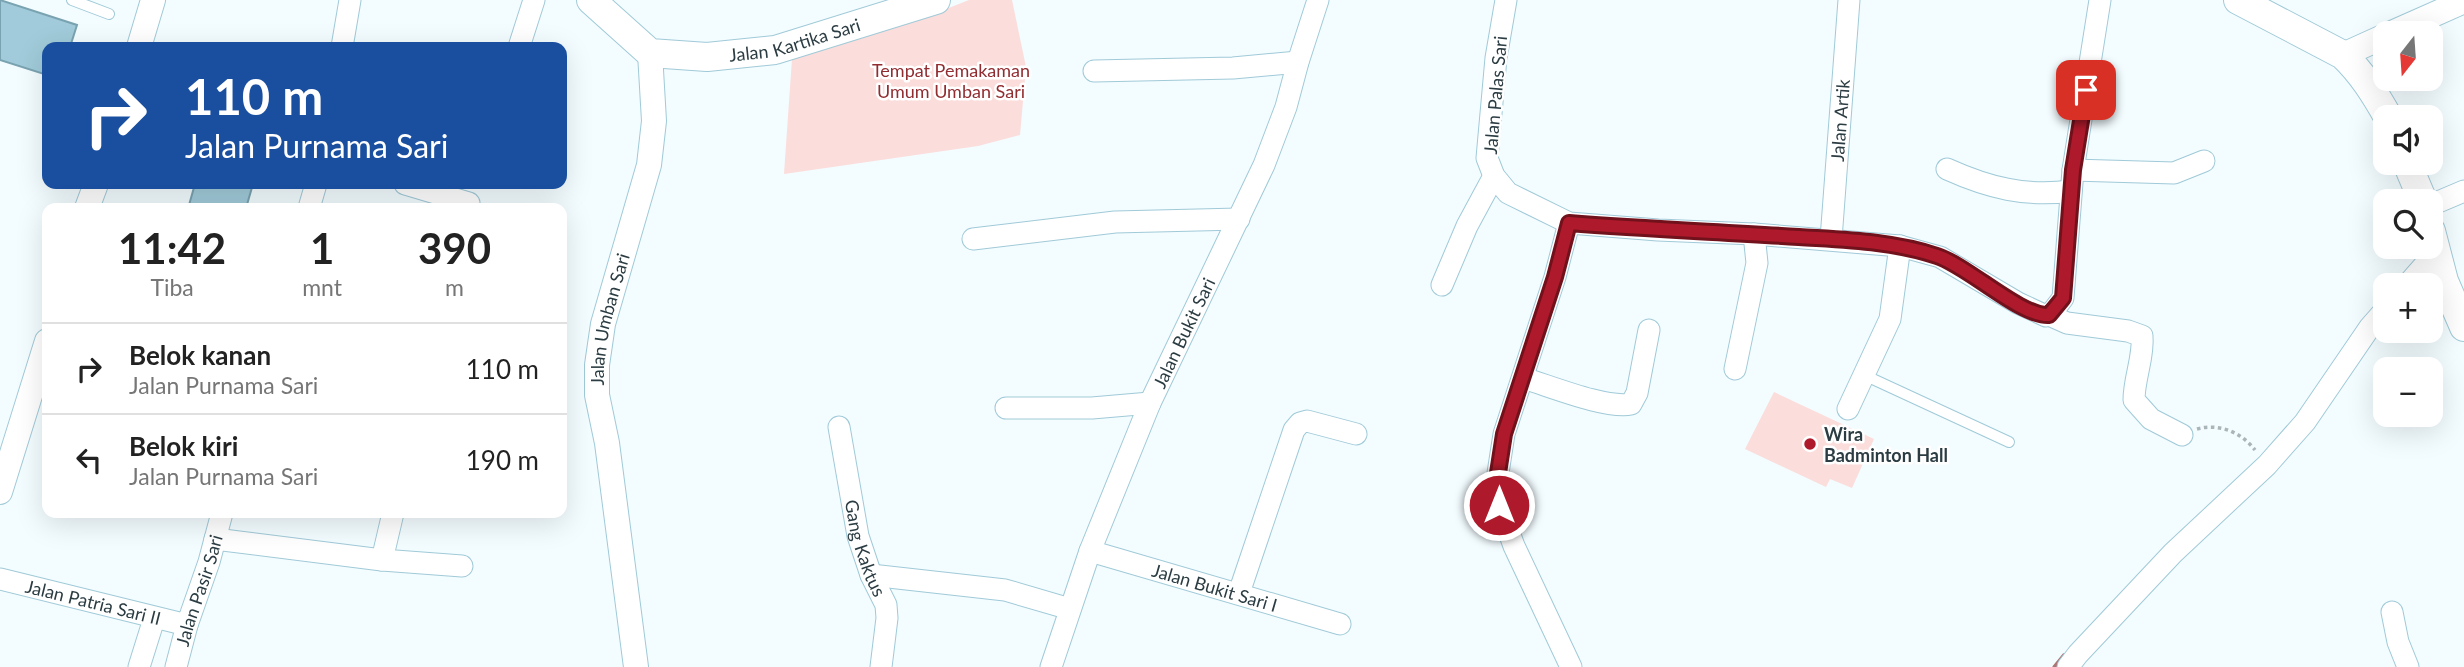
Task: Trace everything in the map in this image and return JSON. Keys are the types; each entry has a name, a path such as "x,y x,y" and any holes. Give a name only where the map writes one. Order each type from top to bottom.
{"main road":[{"path":"591,0 650,53"},
{"name":"Jalan Kartika Sari","path":"650,53 707,57 775,50 936,0"},
{"path":"2238,0 2343,55 2355,66 2381,105"},
{"path":"2438,259 2444,281 2464,327"}],"street":[{"path":"140,42 153,0"},
{"path":"343,42 350,0"},
{"path":"521,42 534,0"},
{"name":"Jalan Bukit Sari","path":"1051,667 1090,551 1150,403 1264,165 1286,107 1318,0"},
{"name":"Jalan Palas Sari","path":"1506,0 1496,58 1487,158 1494,176 1508,193 1569,223"},
{"name":"Jalan Artik","path":"1831,239 1849,0"},
{"path":"2049,315 2063,298 2072,180 2100,0"},
{"path":"2419,21 2464,1"},
{"path":"2343,55 2373,41"},
{"name":"Jalan Umban Sari","path":"636,667 607,443 597,395 597,365 603,324 649,165 654,121 650,53"},
{"path":"1094,71 1233,68 1298,62"},
{"path":"1947,169 1969,179 2005,189 2044,195 2072,180 2174,173 2204,160"},
{"path":"1442,285 1467,226 1494,176"},
{"path":"429,189 471,198"},
{"path":"2443,200 2464,191"},
{"path":"973,239 1115,222 1239,219"},
{"path":"1572,667 1514,546 1499,505 1498,473 1504,434 1555,277 1569,223 1831,239 1900,246 1940,257 2040,315 2049,315 2067,323 2128,331 2141,336 2143,344 2134,400 2151,419 2182,435"},
{"path":"1735,369 1757,264 1754,234"},
{"path":"1848,408 1890,319 1900,246"},
{"path":"2068,667 2173,553 2267,465 2305,422 2373,324"},
{"path":"1523,379 1606,403 1631,404 1637,393 1649,330"},
{"path":"0,492 42,357"},
{"path":"1006,408 1092,408 1150,403"},
{"path":"1239,593 1294,430 1300,423 1307,421 1356,435"},
{"name":"Gang Kaktus","path":"839,427 858,536 871,575 886,605 881,667"},
{"name":"Jalan Pasir Sari","path":"176,667 221,518"},
{"path":"382,560 392,518"},
{"path":"215,539 382,560 462,566"},
{"name":"Jalan Bukit Sari I","path":"1090,551 1340,624"},
{"path":"871,575 1005,590 1070,609"},
{"name":"Jalan Patria Sari II","path":"0,579 187,625"},
{"path":"2392,612 2398,642 2408,667"},
{"path":"139,667 154,618"}],"lane":[{"path":"72,0 109,14"},
{"path":"1864,374 2009,442"}],"path":[{"path":"2182,435 2208,426 2224,428 2246,439 2267,465"}],"green space":[{"name":"Tempat Pemakaman Umum Umban Sari","path":"969,0 1012,0 1026,67 1020,135 978,146 784,174 792,59"},
{"name":"Wira Badminton Hall","path":"1774,392 1874,439 1852,488 1830,479 1826,487 1745,449"}],"building":[{"path":"0,0 77,25 72,42 42,42 42,73 0,60"},
{"path":"194,189 252,189 247,203 190,203"}],"waterway":[{"path":"2055,667 2064,656"}],"place":[{"name":"Wira Badminton Hall","path":"1810,444"}],"route":[{"path":"1499,505 1498,473 1504,434 1555,277 1569,223 1850,240 1900,246 1940,257 2018,303 2046,316 2063,298 2073,170 2086,90"}]}
